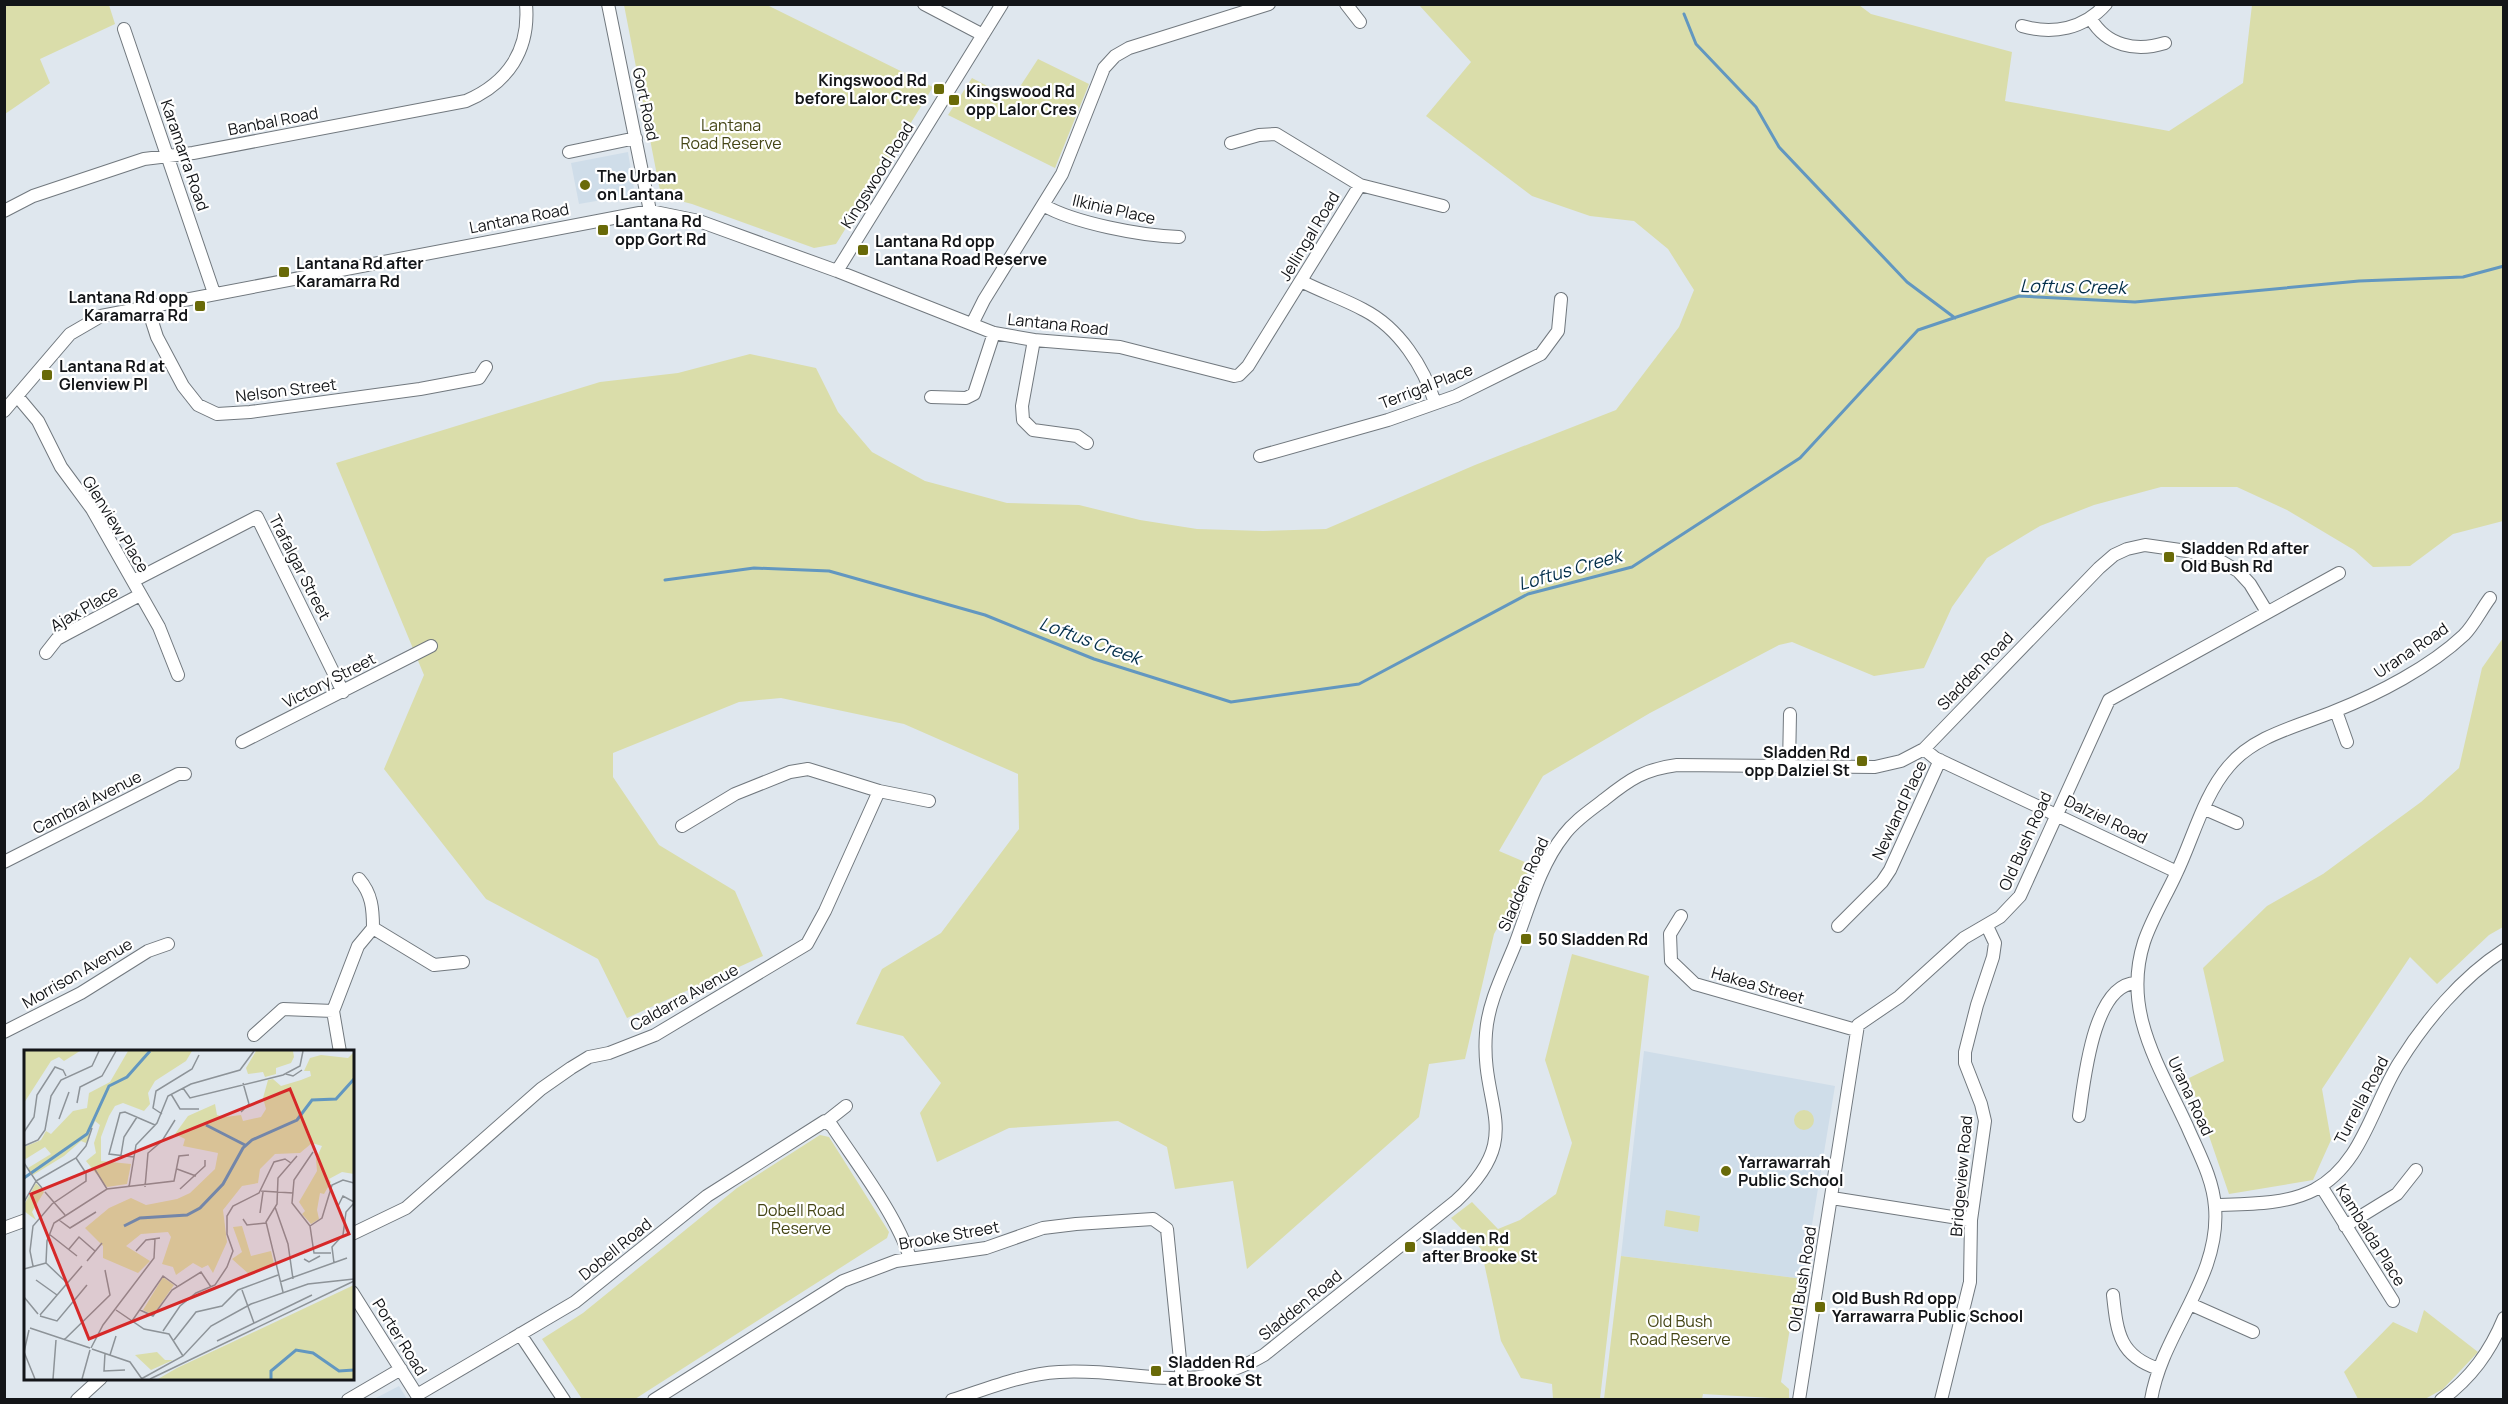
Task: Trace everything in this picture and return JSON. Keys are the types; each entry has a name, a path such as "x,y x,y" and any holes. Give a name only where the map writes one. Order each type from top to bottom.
{"street":[{"name":"Banbal Road","path":"4,211 33,196 144,159 466,100 490,88 507,74 525,38 526,4"},
{"name":"Gort Road","path":"608,4 650,212"},
{"path":"924,4 983,35"},
{"name":"Kingswood Road","path":"837,271 1002,4"},
{"path":"972,324 984,300 1069,160 1100,78 1114,56 1129,48 1269,4"},
{"path":"1346,4 1360,22"},
{"path":"2022,26 2041,30 2061,30 2091,19 2106,4"},
{"path":"2091,19 2104,36 2120,44 2149,48 2165,43"},
{"name":"Karamarra Road","path":"124,29 214,293"},
{"path":"1231,143 1260,135 1276,134 1360,185"},
{"path":"569,152 636,138"},
{"name":"Jellingal Road","path":"1239,375 1248,366 1360,185 1443,206"},
{"name":"Ilkinia Place","path":"1043,205 1068,216 1140,234 1179,237"},
{"name":"Lantana Road","path":"4,411 77,329 101,316 650,212 699,220 994,333 1034,340 1120,347 1226,375 1239,375"},
{"path":"1302,281 1366,310 1391,330 1429,383 1436,403"},
{"name":"Terrigal Place","path":"1260,456 1456,396 1541,354 1558,332 1561,299"},
{"name":"Nelson Street","path":"147,306 157,337 183,386 198,405 217,414 250,412 429,388 478,378 486,367"},
{"path":"932,397 966,398 974,393 994,333"},
{"path":"1034,340 1022,406 1023,420 1033,430 1077,435 1087,443"},
{"name":"Glenview Place","path":"16,396 38,422 61,467 92,509 159,627 178,675"},
{"name":"Trafalgar Street","path":"133,581 258,517 343,692"},
{"name":"Sladden Road","path":"952,1400 1020,1378 1057,1372 1081,1371 1182,1380 1224,1373 1244,1366 1264,1355 1456,1201 1483,1171 1492,1156 1497,1117 1486,1059 1486,1031 1490,1012 1546,865 1565,832 1623,785 1653,768 1677,765 1885,766 1901,761 1924,749 2077,589 2106,561 2127,549 2145,545 2162,546 2229,564 2250,584 2267,612"},
{"name":"Old Bush Road","path":"1799,1400 1832,1198 1856,1030 1861,1020 1899,998 1964,938 1987,926 2011,909 2020,896 2109,700 2338,573"},
{"name":"Ajax Place","path":"46,653 63,636 140,595"},
{"name":"Urana Road","path":"2151,1400 2159,1369 2210,1257 2215,1205 2203,1162 2141,1023 2136,983 2145,939 2205,808 2223,774 2244,751 2270,737 2371,696 2450,648 2466,633 2490,598"},
{"name":"Victory Street","path":"242,742 431,646"},
{"path":"2336,711 2347,742"},
{"path":"1789,766 1790,714"},
{"name":"Dalziel Road","path":"1924,749 1940,760 2177,872"},
{"name":"Newland Place","path":"1838,926 1882,882 1890,870 1940,760"},
{"path":"682,826 735,794 790,772 808,769 879,791 929,801"},
{"name":"Cambrai Avenue","path":"6,859 178,774 185,774"},
{"name":"Caldarra Avenue","path":"354,1233 406,1208 541,1089 571,1068 589,1057 609,1053 655,1035 807,944 825,911 879,791"},
{"path":"2205,808 2237,823"},
{"path":"339,1050 333,1011 358,946 373,928 372,904 368,889 359,879"},
{"name":"Hakea Street","path":"1681,916 1670,934 1671,961 1695,984 1856,1030"},
{"name":"Bridgeview Road","path":"1941,1400 1970,1282 1971,1220 1985,1120 1965,1063 1965,1052 1993,957 1995,943 1987,926"},
{"path":"373,928 434,965 463,962"},
{"name":"Morrison Avenue","path":"4,1032 81,993 148,951 168,944"},
{"name":"Turrella Road","path":"2215,1205 2274,1201 2301,1196 2321,1186 2352,1154 2389,1080 2409,1049 2468,977 2504,950"},
{"path":"2079,1116 2090,1044 2097,1027 2116,990 2121,985 2136,983"},
{"path":"254,1035 283,1009 333,1011"},
{"name":"Dobell Road","path":"419,1397 575,1302 731,1179 812,1127 827,1121 846,1106"},
{"path":"827,1121 882,1204 906,1245 910,1258"},
{"path":"2345,1226 2397,1194 2416,1170"},
{"name":"Kambalda Place","path":"2321,1186 2393,1301"},
{"path":"1832,1198 1971,1220"},
{"name":"Brooke Street","path":"654,1400 843,1281 910,1258 942,1256 986,1248 1043,1228 1153,1219 1161,1223 1168,1236 1182,1380"},
{"path":"4,1228 24,1221"},
{"path":"2113,1294 2116,1322 2124,1346 2137,1359 2159,1369"},
{"name":"Porter Road","path":"354,1295 419,1397"},
{"path":"2190,1304 2253,1332"},
{"path":"2441,1400 2460,1385 2483,1359 2504,1318"},
{"path":"520,1334 564,1400"},
{"path":"348,1400 401,1369"},
{"path":"77,1400 99,1380"}],"shaded area":[{"path":"628,152 634,189 630,195 579,204 571,163"},
{"name":"Yarrawarrah Public School","path":"1644,1051 1835,1086 1803,1279 1621,1256"},
{"path":"399,1386 407,1399 374,1399"}],"green space":[{"path":"5,4 109,5 115,24 40,59 50,83 5,114"},
{"name":"Lantana Road Reserve","path":"624,5 767,5 933,87 836,244 814,248 692,204 661,196"},
{"path":"1419,5 1859,5 1871,14 2012,52 2005,101 2169,131 2243,83 2252,5 2503,5 2503,521 2453,534 2410,566 2373,567 2354,550 2287,510 2237,487 2161,487 2094,505 2040,526 1987,558 1952,607 1924,668 1874,676 1792,642 1779,645 1650,713 1543,776 1499,851 1532,865 1494,934 1465,1059 1429,1064 1419,1117 1247,1269 1233,1181 1175,1189 1167,1147 1118,1121 1009,1128 937,1162 920,1113 941,1083 903,1036 856,1024 882,969 941,933 1019,829 1018,774 904,724 781,698 739,702 613,753 613,777 659,845 735,891 763,956 627,1018 598,959 486,899 384,769 424,675 336,463 600,382 678,373 750,354 816,368 838,412 872,452 925,481 1007,503 1079,505 1140,520 1197,529 1263,531 1326,529 1475,465 1616,410 1679,327 1694,290 1668,249 1634,221 1590,216 1532,196 1426,116 1471,62"},
{"path":"1038,59 1089,84 1055,168 948,115 972,78 1012,99"},
{"path":"2503,638 2503,927 2489,935 2437,984 2410,957 2322,1089 2331,1140 2313,1180 2229,1194 2189,1078 2224,1061 2203,968 2267,906 2323,874 2421,802 2459,768 2482,668"},
{"path":"1572,954 1649,976 1600,1399 1553,1399 1552,1384 1521,1378 1501,1341 1481,1249 1451,1218 1472,1202 1498,1229 1520,1220 1556,1194 1572,1143 1545,1060"},
{"path":"1800,1110 1808,1110 1814,1116 1814,1124 1808,1130 1800,1130 1794,1124 1794,1116"},
{"name":"Dobell Road Reserve","path":"820,1135 829,1137 889,1232 887,1238 635,1399 582,1399 542,1339 583,1313 737,1188"},
{"path":"1666,1210 1700,1216 1698,1232 1664,1226"},
{"name":"Old Bush Road Reserve","path":"1621,1256 1803,1279 1800,1305 1792,1316 1781,1382 1789,1389 1789,1399 1703,1394 1702,1399 1604,1399"},
{"path":"2424,1310 2478,1352 2443,1389 2425,1399 2358,1399 2344,1372 2393,1322 2417,1333"}],"waterway":[{"path":"1684,14 1696,44 1756,107 1779,147 1907,282 1955,318"},
{"name":"Loftus Creek","path":"665,580 754,568 829,571 985,615 1094,659 1231,702 1359,684 1528,594 1632,567 1800,458 1918,330 2019,296 2135,302 2359,281 2463,277 2504,266"}],"place":[{"name":"Kingswood Rd before Lalor Cres","path":"939,89"},
{"name":"Kingswood Rd opp Lalor Cres","path":"954,100"},
{"name":"The Urban on Lantana","path":"585,185"},
{"name":"Lantana Rd opp Gort Rd","path":"603,230"},
{"name":"Lantana Rd opp Lantana Road Reserve","path":"863,250"},
{"name":"Lantana Rd after Karamarra Rd","path":"284,272"},
{"name":"Lantana Rd opp Karamarra Rd","path":"200,306"},
{"name":"Lantana Rd at Glenview Pl","path":"47,375"},
{"name":"Sladden Rd after Old Bush Rd","path":"2169,557"},
{"name":"Sladden Rd opp Dalziel St","path":"1862,761"},
{"name":"50 Sladden Rd","path":"1526,939"},
{"name":"Yarrawarrah Public School","path":"1726,1171"},
{"name":"Sladden Rd after Brooke St","path":"1410,1247"},
{"name":"Old Bush Rd opp Yarrawarra Public School","path":"1820,1307"},
{"name":"Sladden Rd at Brooke St","path":"1156,1371"}]}
